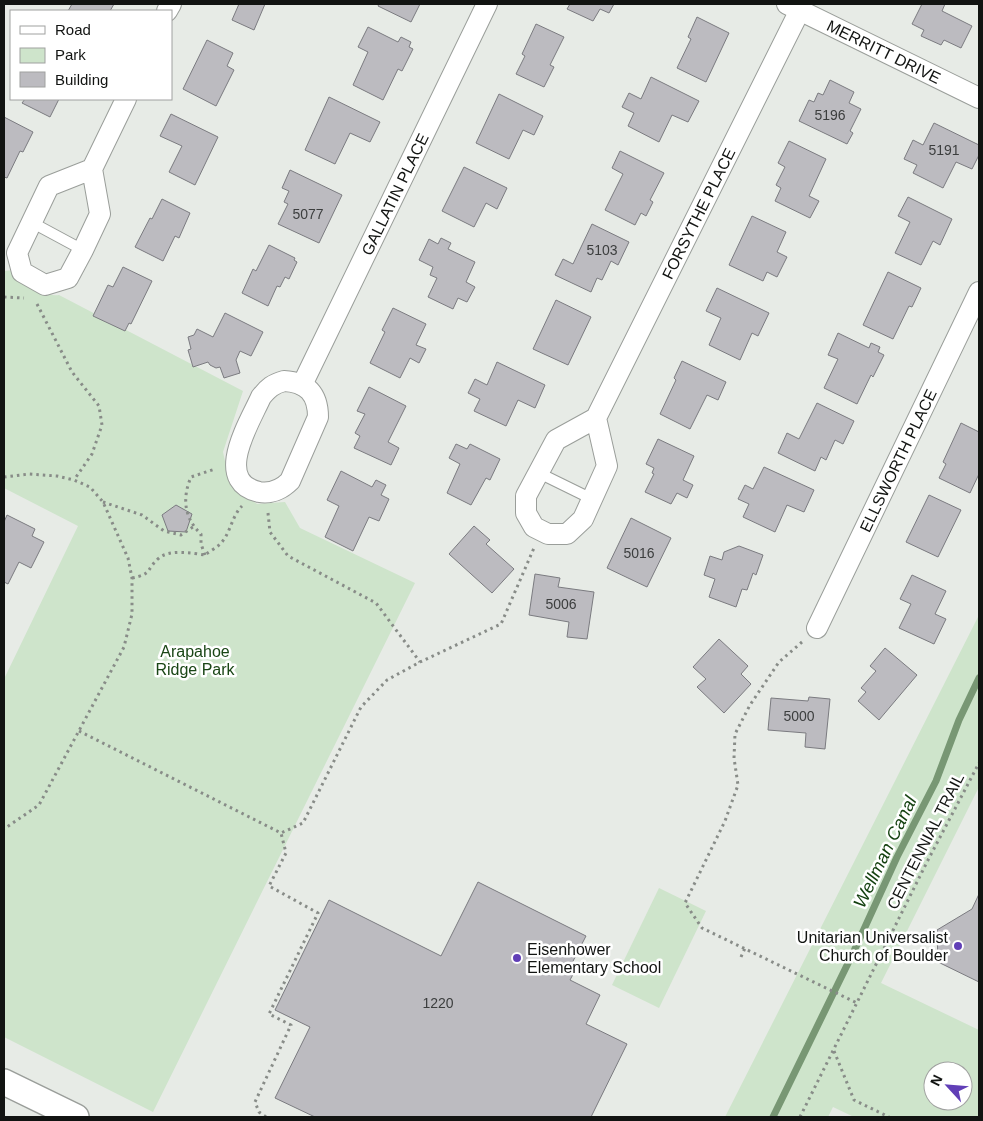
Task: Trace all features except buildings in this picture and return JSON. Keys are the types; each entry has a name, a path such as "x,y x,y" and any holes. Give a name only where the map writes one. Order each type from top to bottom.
{"street":[{"name":"GALLATIN PLACE","path":"302,385 487,4"},
{"name":"MERRITT DRIVE","path":"794,7 979,98"},
{"name":"FORSYTHE PLACE","path":"596,418 794,7"},
{"path":"92,169 50,186 17,253 22,272 45,285 68,278 100,214 92,169 126,100"},
{"name":"ELLSWORTH PLACE","path":"817,628 979,292"},
{"path":"284,381 294,382 309,390 315,398 318,407 318,417 290,481 285,486 276,491 253,490 239,477 235,462 238,447 266,390 274,384 284,381"},
{"path":"596,418 607,466 583,519 567,534 548,534 534,527 526,513 526,496 539,473 556,440 596,418"},
{"path":"4,1082 76,1117"}],"lane":[{"path":"31,222 83,250"},
{"path":"539,473 592,499"}],"path":[{"path":"4,297 27,298"},
{"path":"34,299 72,372 99,406 102,425 92,454 74,480"},
{"path":"205,555 201,544 201,534 194,527 188,515 185,501 186,490 191,477 235,462"},
{"path":"4,477 29,474 57,476 74,480 90,487 103,502 128,558 132,578 132,614 124,648 39,804 4,829"},
{"path":"132,578 144,576 160,557 184,551 205,555 221,543 237,511 244,504 266,492 270,532 288,556 376,604 420,662"},
{"path":"103,502 142,514 164,531 180,535 194,527"},
{"path":"280,833 303,823 361,707 387,680 420,662 501,624 542,531"},
{"path":"817,628 779,662 750,705 735,734 734,758 738,785 725,820 685,903 702,928 858,1003"},
{"path":"79,732 280,833 286,853 270,886 318,913 269,1014 291,1025 255,1102 259,1112 266,1117"},
{"name":"CENTENNIAL TRAIL","path":"800,1117 927,862 979,763"},
{"path":"741,957 745,948"},
{"path":"834,1050 854,1100 889,1117"}],"green space":[{"name":"Arapahoe Ridge Park","path":"14,270 40,291 46,294 59,295 243,391 223,452 230,484 257,504 285,502 300,528 415,583 153,1112 4,1037 4,679 78,526 4,488 4,271"},
{"path":"979,615 979,787 881,983 979,1030 979,1117 854,1117 833,1107 828,1117 725,1117"},
{"path":"659,888 706,911 659,1008 612,985"}],"waterway":[{"name":"Wellman Canal","path":"773,1117 854,951 897,857 936,781 959,720 979,678"}],"place":[{"name":"Unitarian Universalist Church of Boulder","path":"958,946"},
{"name":"Eisenhower Elementary School","path":"517,958"}]}
